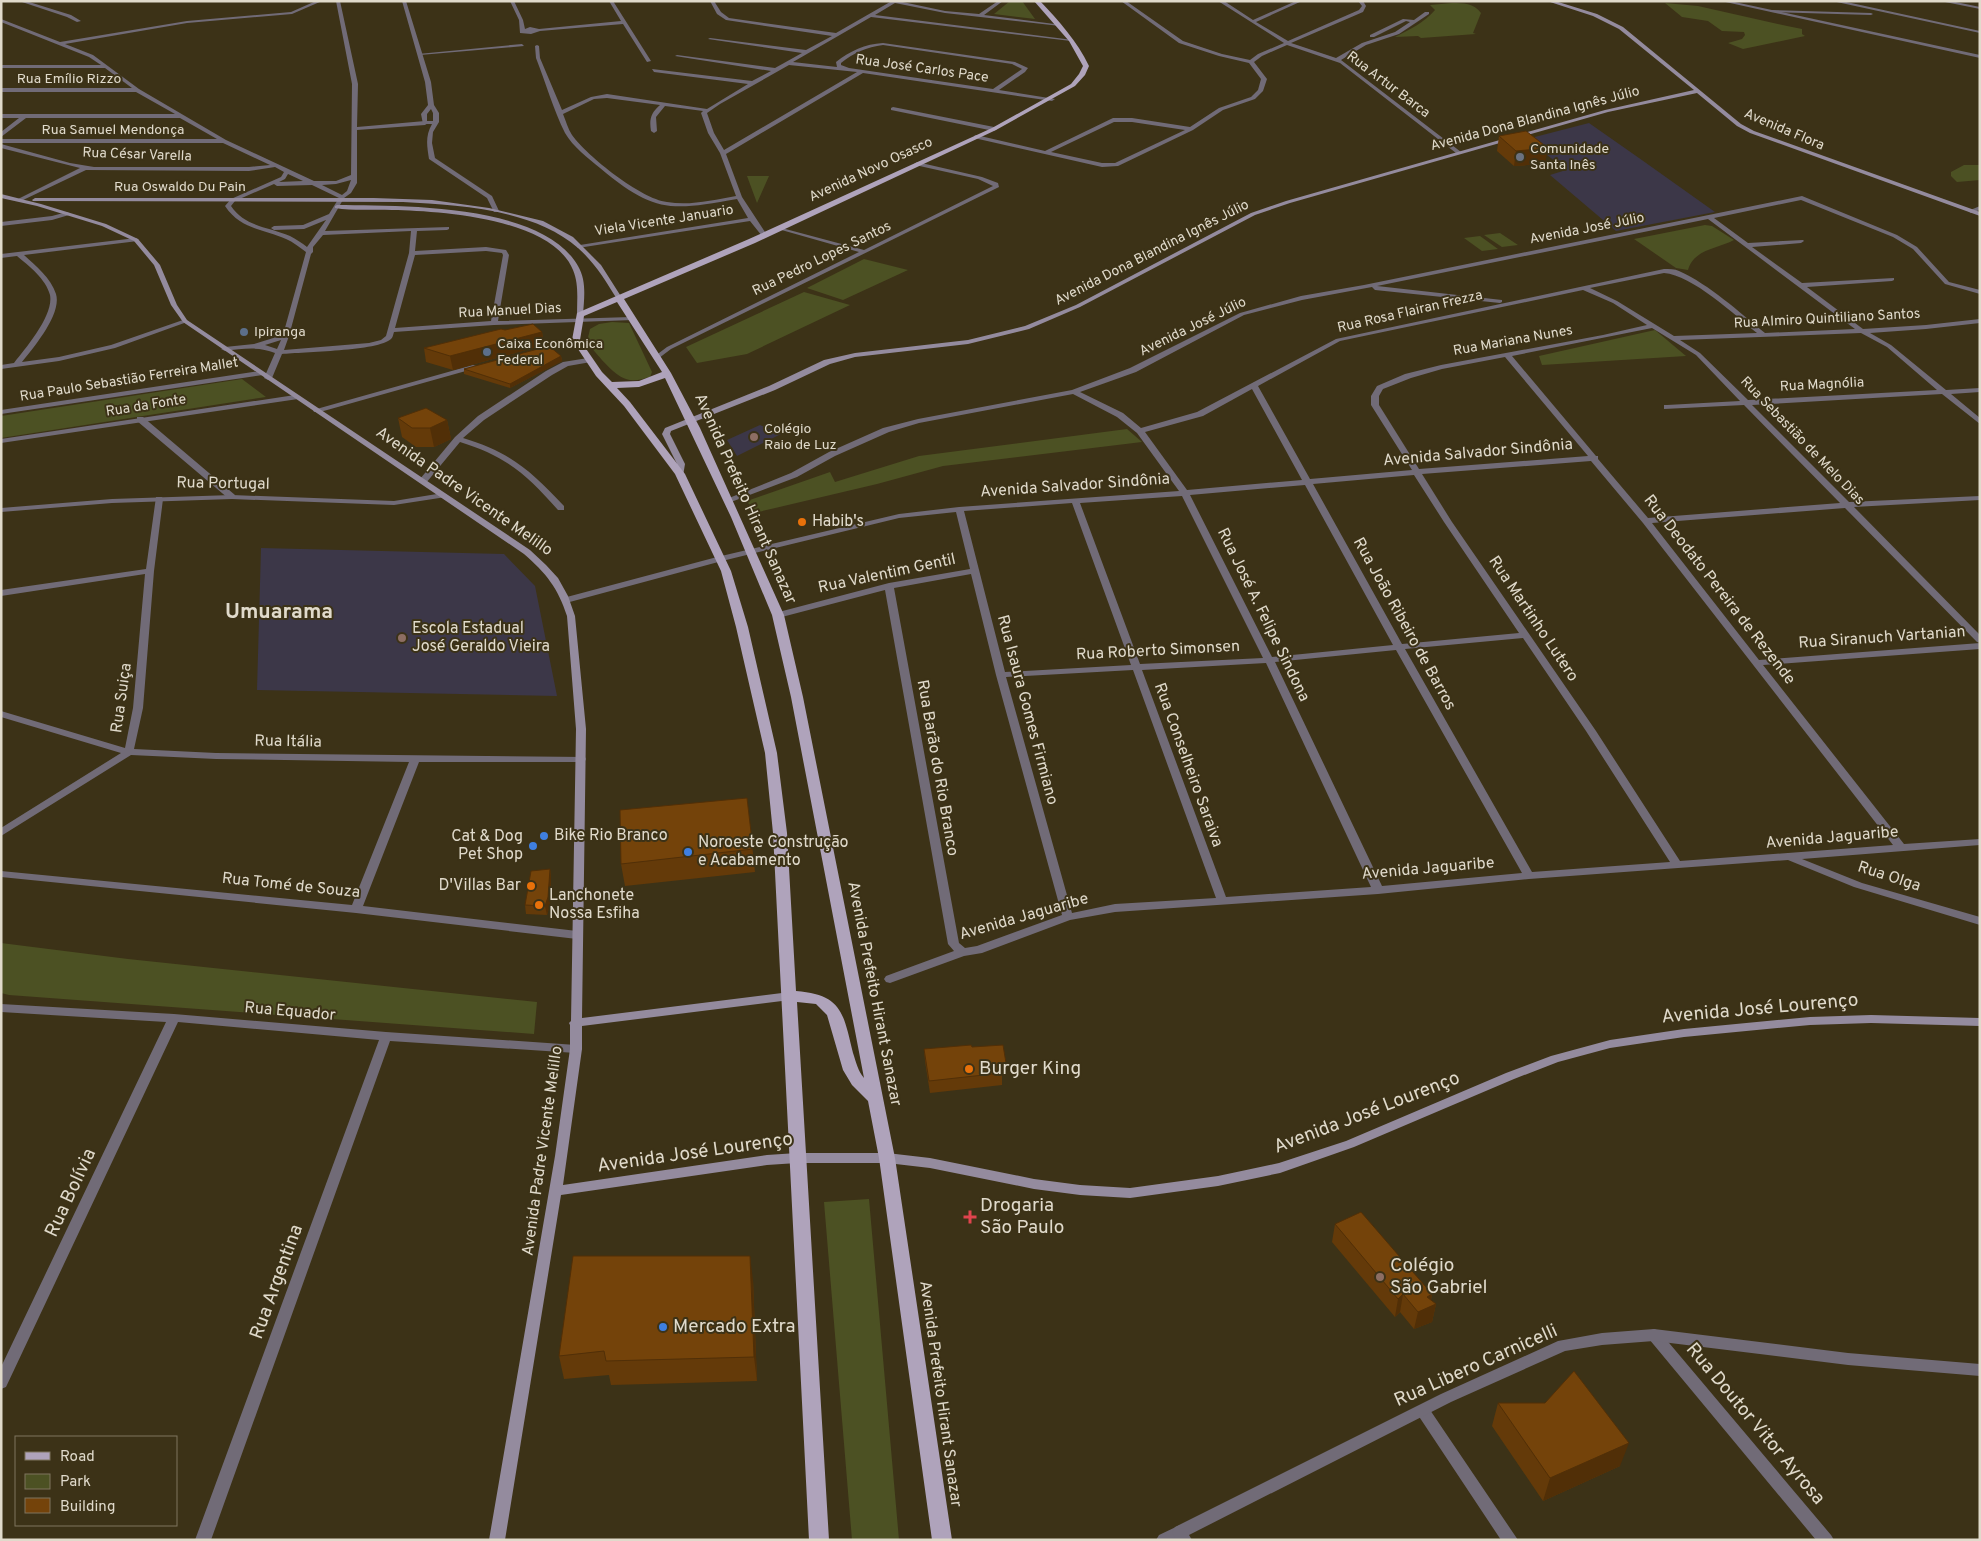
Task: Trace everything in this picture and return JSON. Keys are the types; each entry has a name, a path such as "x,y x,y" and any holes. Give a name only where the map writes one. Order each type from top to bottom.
{"main road":[{"name":"Avenida Novo Osasco","path":"580,318 618,298 780,228 994,129 1052,99 1072,85 1082,75 1086,66 1082,56 1060,25 1037,1"},
{"name":"Avenida Flora","path":"1549,1 1595,15 1621,28 1739,125 1752,132 1980,214"},
{"name":"Avenida Dona Blandina Ignês Júlio","path":"680,474 681,464 666,434 673,426 744,400 827,362 856,355 968,342 1026,328 1078,306 1253,214 1458,152 1607,110 1698,91"},
{"path":"1,196 67,214 116,230 136,240 158,265 174,305 185,321"},
{"name":"Rua Oswaldo Du Pain","path":"19,200 340,201"},
{"name":"Avenida Prefeito Hirant Sanazar","path":"340,201 426,202 496,210 549,226 580,247 613,286 631,319 667,373 752,553 778,615 797,697 887,1158 942,1540"},
{"path":"340,201 468,214 502,221 547,239 568,255 580,280 580,318 576,340 588,360 627,404 680,474 726,571 742,628 771,754 780,833 819,1540"},
{"name":"Rua Oswaldo Du Pain","path":"39,205 228,206 340,201"},
{"name":"Avenida Padre Vicente Melillo","path":"185,321 527,552 556,580 566,600 572,622 581,729 576,1049 555,1191 497,1540"},
{"path":"610,385 638,385 657,380 667,373"},
{"path":"575,1023 790,996 821,1000 828,1005 838,1024 848,1062 855,1078 874,1098"},
{"name":"Avenida José Lourenço","path":"555,1191 767,1160 887,1158 930,1163 1034,1184 1080,1190 1130,1193 1218,1182 1280,1168 1350,1144 1510,1076 1555,1059 1610,1044 1684,1033 1810,1020 1871,1019 1980,1022"}],"street":[{"path":"21,1 79,21"},
{"path":"60,43 187,22 282,14 320,1"},
{"path":"264,375 279,352 286,336 310,247 321,233 340,201 353,187 355,84 338,1"},
{"path":"404,1 428,82 431,104 436,113 436,122 430,132 429,143 432,159 484,192 490,197 496,210"},
{"path":"512,1 521,20 523,31 538,58 568,133 575,143 625,187 641,198 659,204 677,205 739,197"},
{"path":"611,1 649,60"},
{"path":"712,1 718,5 719,13 728,19 838,35"},
{"path":"980,16 1001,1"},
{"path":"976,137 1102,165 1116,165 1191,129 1221,109 1253,98 1260,91 1264,79 1251,62 1221,55 1181,42 1123,1"},
{"name":"Rua Artur Barca","path":"1220,1 1289,44 1337,60 1458,152"},
{"path":"1254,22 1300,1"},
{"path":"1251,62 1260,55 1361,11 1364,6 1360,1"},
{"path":"1723,1 1980,57"},
{"path":"1834,1 1980,32"},
{"path":"1942,1 1980,8"},
{"path":"560,113 599,96 663,106 706,110 893,2 945,12 1060,25"},
{"path":"1772,11 1897,15"},
{"path":"1337,60 1366,44 1396,33 1427,13"},
{"path":"871,16 1070,40"},
{"path":"1,20 91,56 137,90 181,116 224,141 310,182 340,201"},
{"path":"521,20 535,31"},
{"path":"523,31 625,22"},
{"path":"530,45 535,31"},
{"path":"710,39 808,52"},
{"path":"420,54 530,45"},
{"path":"847,70 839,66 838,63 847,56 866,47 889,45 1023,65 1025,68 1023,71 995,90"},
{"path":"678,56 776,70"},
{"name":"Rua José Carlos Pace","path":"788,63 862,71 1052,99"},
{"path":"1,66 107,66"},
{"path":"654,70 753,83"},
{"path":"723,153 862,71"},
{"name":"Rua Emílio Rizzo","path":"1,90 137,90"},
{"path":"425,123 424,114 431,104"},
{"path":"654,131 652,115 663,106"},
{"path":"893,109 994,129"},
{"path":"706,110 704,113 711,133 723,153 739,197 764,235"},
{"path":"1,116 181,116"},
{"path":"1,135 26,116"},
{"path":"1046,152 1113,120 1132,120 1191,129"},
{"path":"355,129 436,122"},
{"name":"Rua Samuel Mendonça","path":"1,141 224,141"},
{"name":"Rua César Varella","path":"1,146 85,168 106,170 249,169 274,166"},
{"name":"Rua Pedro Lopes Santos","path":"657,357 669,348 993,190 996,184 980,178 917,164"},
{"path":"19,200 85,168"},
{"path":"287,171 283,178 233,200 228,206 237,218 287,237 310,252"},
{"path":"266,186 282,183 310,182 335,184 344,182 354,176"},
{"name":"Avenida José Júlio","path":"728,500 794,475 832,454 886,430 918,421 1074,392 1133,370 1242,314 1301,298 1710,218 1802,198 1895,236 1915,248 1947,284 1980,292"},
{"path":"1971,211 1980,208"},
{"path":"1,224 52,218 67,214"},
{"path":"258,227 286,229 304,227 333,214"},
{"path":"1710,218 1862,331 1889,346 1980,422"},
{"name":"Viela Vicente Januario","path":"580,247 752,219"},
{"path":"321,233 446,228"},
{"path":"780,228 865,252"},
{"path":"255,346 270,348 279,352 369,345 389,337 412,253 414,229"},
{"path":"1,256 136,240"},
{"path":"1748,245 1801,242"},
{"path":"412,253 493,249 504,251 506,255 494,324"},
{"path":"16,365 52,312 54,297 42,276 19,254"},
{"name":"Rua Rosa Flairan Frezza","path":"1140,431 1200,414 1338,340 1652,272 1676,272 1724,302 1764,335"},
{"path":"1802,285 1892,279"},
{"path":"1364,287 1509,302"},
{"name":"Rua Sebastião de Melo Dias","path":"1584,288 1615,302 1698,354 1980,640"},
{"name":"Rua Manuel Dias","path":"390,330 580,318 631,319"},
{"path":"1,367 59,359 113,347 185,321"},
{"name":"Rua Almiro Quintiliano Santos","path":"1674,338 1862,331 1980,321"},
{"name":"Rua Mariana Nunes","path":"1380,388 1408,376 1441,367 1652,326"},
{"path":"225,349 255,346 286,336"},
{"path":"528,353 576,340"},
{"name":"Rua Deodato Pereira de Rezende","path":"1507,354 1646,521 1901,848"},
{"path":"423,481 458,440 481,418 548,373 566,364 588,360"},
{"path":"317,410 480,366"},
{"name":"Rua Paulo Sebastião Ferreira Mallet","path":"1,412 264,375"},
{"name":"Rua João Ribeiro de Barros","path":"1254,385 1398,646 1529,876"},
{"name":"Rua Martinho Lutero","path":"1380,388 1374,396 1375,405 1448,522 1591,731 1678,866"},
{"name":"Rua Magnólia","path":"1667,407 1980,390"},
{"name":"Rua José A. Felipe Sindona","path":"1074,392 1120,415 1140,431 1185,493 1269,660 1378,890"},
{"name":"Rua da Fonte","path":"1,441 295,397"},
{"path":"140,419 232,497"},
{"path":"458,440 500,453 516,462 538,482 561,508"},
{"name":"Avenida Salvador Sindônia","path":"566,600 720,559 752,553 899,516 959,509 1185,493 1594,458"},
{"name":"Rua Portugal","path":"1,510 159,499 232,497 394,503 443,495"},
{"path":"1646,521 1847,505 1980,498"},
{"name":"Rua Suiça","path":"1,833 129,752 138,708 150,571 159,499"},
{"name":"Rua Conselheiro Saraiva","path":"1075,500 1222,900"},
{"name":"Rua Isaura Gomes Firmiano","path":"959,509 1001,675 1068,917"},
{"path":"1,593 150,571"},
{"name":"Rua Valentim Gentil","path":"778,615 888,586 974,572"},
{"name":"Rua Barão do Rio Branco","path":"888,586 954,944 962,952"},
{"name":"Rua Roberto Simonsen","path":"1001,675 1269,660 1525,635"},
{"name":"Rua Siranuch Vartanian","path":"1756,663 1980,646"},
{"name":"Rua Itália","path":"1,714 129,752 216,756 581,759"},
{"path":"356,909 415,759"},
{"name":"Avenida Jaguaribe","path":"890,979 962,952 978,950 1068,917 1115,908 1378,890 1529,876 1790,858 1980,842"},
{"name":"Rua Olga","path":"1790,858 1858,885 1980,921"},
{"name":"Rua Tomé de Souza","path":"1,874 356,909 577,935"},
{"name":"Rua Equador","path":"1,1008 174,1018 386,1036 576,1049"},
{"name":"Rua Bolívia","path":"1,1384 174,1018"},
{"name":"Rua Argentina","path":"203,1540 386,1036"},
{"name":"Rua Libero Carnicelli","path":"1164,1540 1182,1536 1446,1398 1563,1345 1602,1339 1654,1335 1848,1359 1977,1372"},
{"name":"Rua Doutor Vitor Ayrosa","path":"1654,1335 1826,1540"},
{"path":"1423,1411 1510,1540"}],"shaded area":[{"path":"1589,123 1715,212 1616,231 1550,175 1566,170 1527,139"},
{"name":"Colégio Raio de Luz","path":"760,425 781,434 737,456 727,440"},
{"name":"Escola Estadual José Geraldo Vieira","path":"261,548 504,554 535,586 557,696 257,690"}],"green space":[{"path":"1010,1 1022,1 1035,19 994,14"},
{"path":"1452,3 1472,5 1481,13 1473,33 1476,34 1421,38 1418,36 1395,37 1431,14 1435,10 1430,5"},
{"path":"1665,3 1698,6 1802,29 1802,34 1805,36 1743,49 1728,43 1742,39 1745,35 1744,32 1722,31 1708,21 1682,17"},
{"path":"1964,165 1980,165 1980,180 1957,182 1951,176 1951,172"},
{"path":"747,176 769,176 757,203"},
{"path":"1705,225 1712,226 1734,240 1707,250 1695,258 1688,270 1676,268 1634,239"},
{"path":"1500,233 1518,245 1502,247 1484,235"},
{"path":"1480,236 1498,249 1482,251 1464,238"},
{"path":"864,259 908,270 843,300 807,288"},
{"path":"804,292 850,305 747,354 697,363 686,347"},
{"path":"612,322 629,323 652,372 650,377 632,380 621,377 605,363 587,342 590,329 599,324"},
{"path":"1655,330 1686,356 1542,365 1539,356"},
{"path":"242,379 266,397 1,438 1,416"},
{"path":"1127,429 1142,442 943,466 877,484 754,513 747,501 830,472 835,482 919,456"},
{"path":"1,943 128,959 537,1002 534,1034 9,995 1,993"},
{"path":"869,1199 899,1540 852,1540 824,1202"}],"building":[{"path":"1526,131 1548,148 1516,151 1499,136"},
{"path":"533,324 542,332 450,356 424,348 501,329 505,330"},
{"path":"549,346 561,356 510,384 464,369"},
{"path":"426,408 447,420 430,428 412,428 398,418"},
{"path":"747,798 753,849 621,864 620,810"},
{"path":"550,869 548,897 545,906 525,905 531,871"},
{"path":"971,1045 972,1047 1003,1045 1006,1063 1000,1063 1002,1073 929,1081 924,1049"},
{"path":"1361,1212 1432,1294 1427,1297 1436,1304 1418,1312 1403,1294 1398,1299 1335,1224"},
{"name":"Mercado Extra","path":"573,1256 750,1256 754,1357 606,1361 604,1351 559,1356"},
{"path":"1574,1371 1629,1443 1550,1478 1498,1403 1545,1403"}],"place":[{"name":"Comunidade Santa Inês","path":"1520,157"},
{"name":"Ipiranga","path":"244,332"},
{"name":"Caixa Econômica Federal","path":"487,352"},
{"name":"Colégio Raio de Luz","path":"754,437"},
{"name":"Habib's","path":"802,522"},
{"name":"Escola Estadual José Geraldo Vieira","path":"402,638"},
{"name":"Bike Rio Branco","path":"544,836"},
{"name":"Cat & Dog Pet Shop","path":"533,846"},
{"name":"Noroeste Construção e Acabamento","path":"688,852"},
{"name":"D'Villas Bar","path":"531,886"},
{"name":"Lanchonete Nossa Esfiha","path":"539,905"},
{"name":"Burger King","path":"969,1069"},
{"name":"Drogaria São Paulo","path":"970,1217"},
{"name":"Colégio São Gabriel","path":"1380,1277"},
{"name":"Mercado Extra","path":"663,1327"}],"district":[{"name":"Umuarama","path":"279,612"}]}
